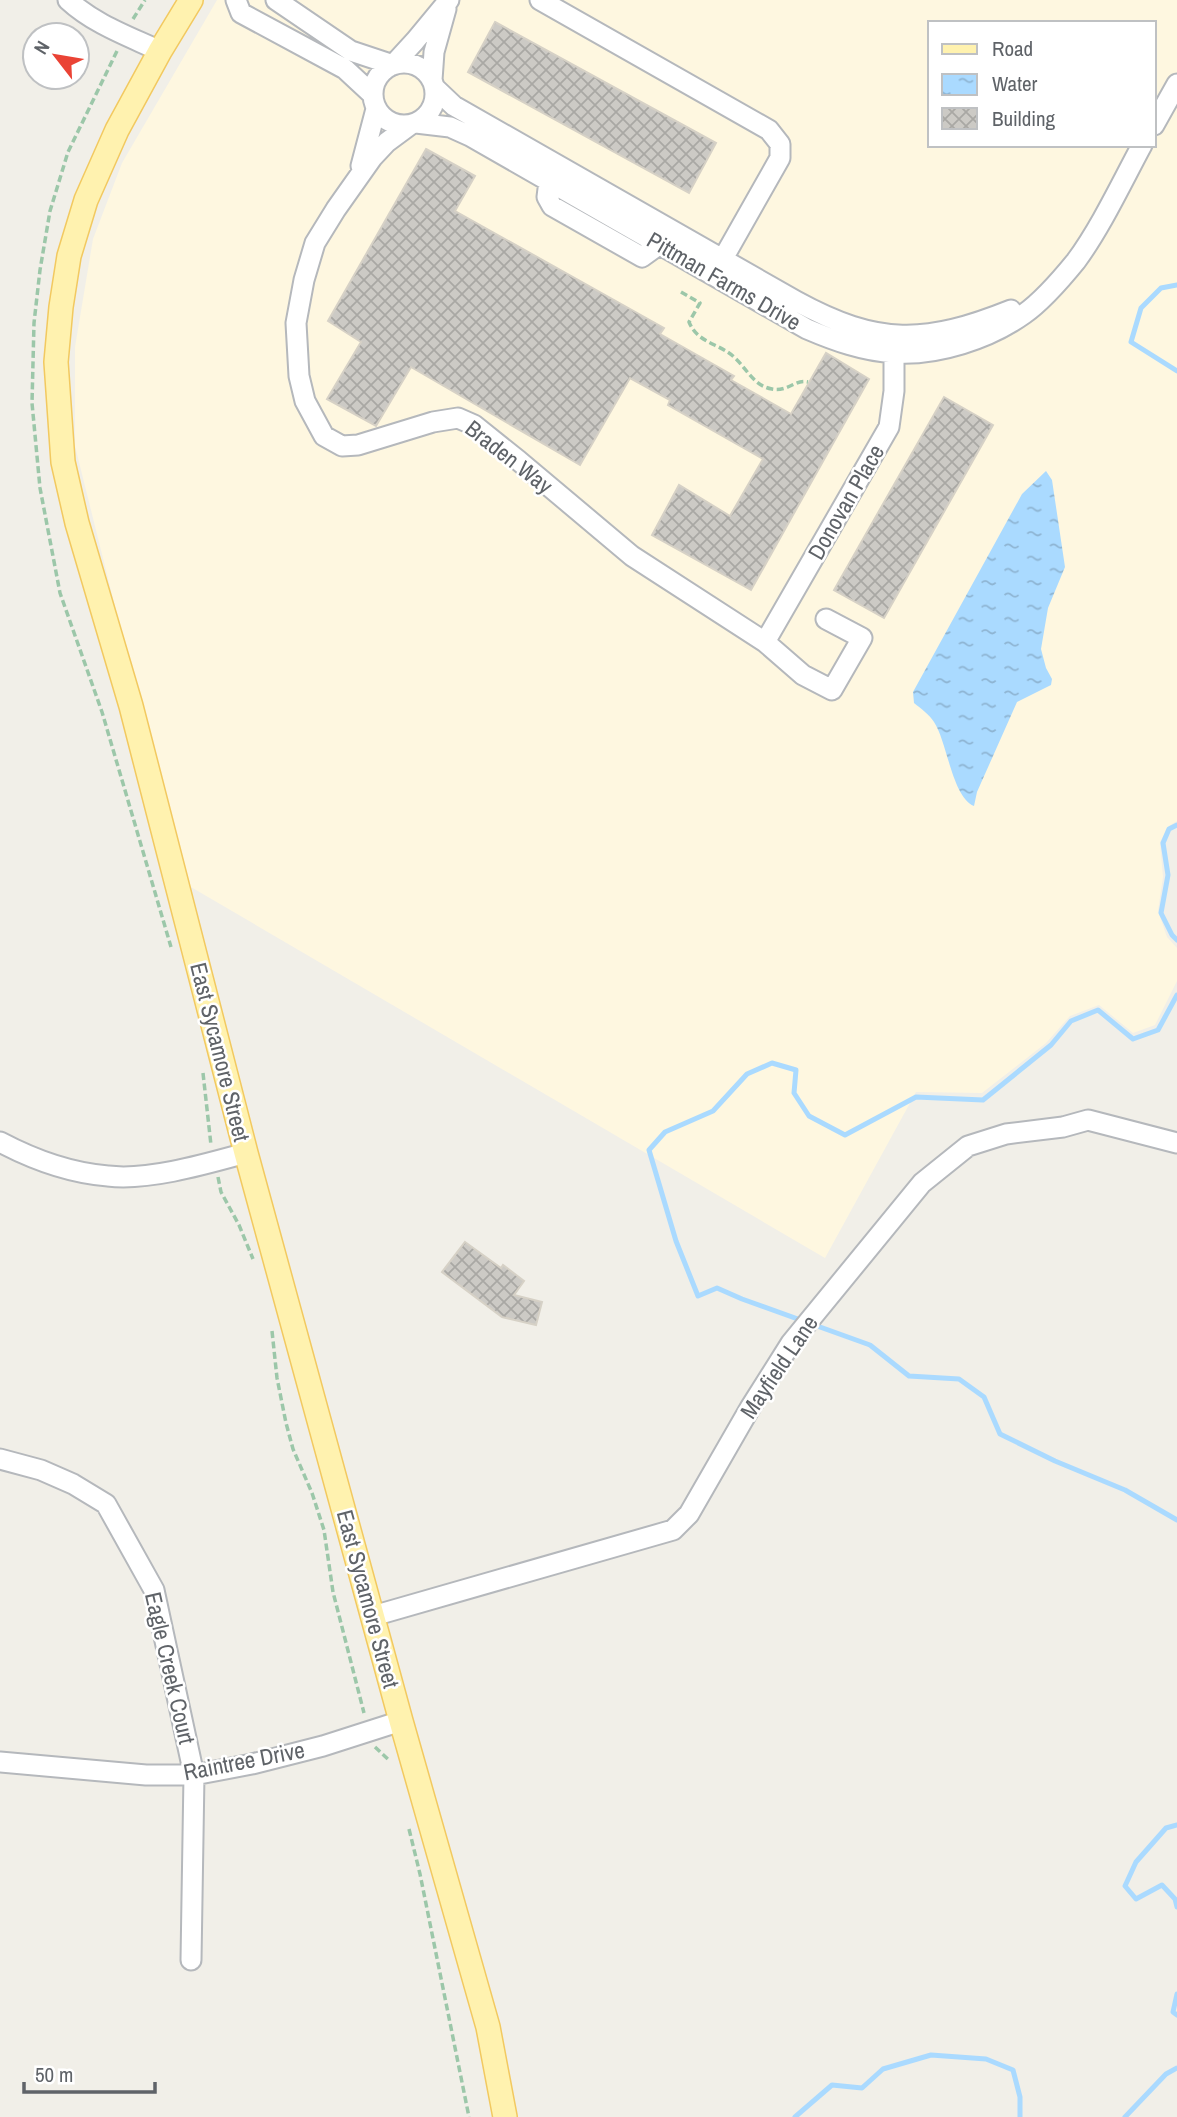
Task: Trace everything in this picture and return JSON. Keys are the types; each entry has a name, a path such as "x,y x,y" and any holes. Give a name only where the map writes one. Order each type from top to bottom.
{"main road":[{"name":"East Sycamore Street","path":"191,0 117,130 86,200 69,256 56,362 63,462 77,523 131,706 246,1153 401,1721 488,2027 505,2117"}],"street":[{"path":"68,0 100,23 160,51"},
{"path":"236,0 241,13 345,69 387,121 401,126 425,118 432,109 435,99 434,52 448,2"},
{"path":"276,0 351,51 393,65 411,64 419,67 433,84"},
{"path":"540,0 769,130 780,144 780,158 718,268"},
{"path":"374,102 378,77 393,65 448,2"},
{"name":"Pittman Farms Drive","path":"433,84 454,106 542,171 660,244 894,345 969,326 1041,298 1076,260 1142,147"},
{"path":"1156,121 1177,84"},
{"name":"Braden Way","path":"358,177 374,102"},
{"name":"Braden Way","path":"413,124 382,147 358,177 315,243 304,280 296,323 299,376 305,401 324,436 342,446 358,445 433,422 458,418 474,425 632,556 765,642 803,675 832,690 862,638 826,619"},
{"name":"Pittman Farms Drive","path":"413,124 433,124 460,131 542,171 718,268"},
{"name":"Donovan Place","path":"765,642 889,427 894,391 894,345"},
{"name":"Mayfield Lane","path":"373,1616 673,1530 689,1514 791,1343 922,1183 968,1146 1006,1134 1088,1121 1177,1143"},
{"path":"0,1142 34,1160 109,1177 146,1175 215,1162 246,1153"},
{"name":"Eagle Creek Court","path":"0,1459 41,1470 106,1504 154,1590 194,1775 191,1960"},
{"name":"Raintree Drive","path":"0,1762 146,1775 194,1775 323,1746 401,1721"}],"path":[{"path":"681,292 699,303 689,322 695,334 709,344 724,349 758,383 780,390 798,382 808,382"},
{"path":"217,1174 221,1192 239,1225 255,1269"},
{"path":"272,1330 277,1378 286,1423 293,1449 324,1530 333,1592 365,1717"},
{"path":"375,1747 390,1759 394,1770"},
{"path":"407,1822 469,2117"}],"shaded area":[{"path":"217,0 1177,0 1177,821 1169,826 1160,842 1163,877 1158,911 1167,937 1177,948 1177,981 1155,1025 1133,1033 1099,1005 1070,1016 1046,1043 982,1093 916,1092 825,1258 184,883 75,446 75,347 93,239 122,163"}],"water":[{"path":"1046,471 1052,480 1065,567 1048,608 1041,649 1052,679 1051,685 1017,702 977,792 974,806 966,801 960,792 939,731 930,717 914,703 913,692 1022,494"}],"building":[{"path":"495,22 716,143 689,193 468,72"},
{"path":"426,149 475,176 455,211 664,328 660,334 734,376 731,380 791,414 826,353 869,379 751,590 652,535 679,485 730,516 763,459 668,405 670,400 630,378 580,465 411,367 376,426 327,399 361,342 328,321"},
{"path":"944,397 993,425 884,618 834,590"},
{"path":"465,1242 524,1281 514,1295 542,1302 536,1325 502,1317 442,1272"}],"waterway":[{"path":"1177,285 1161,288 1141,308 1131,342 1177,371"},
{"path":"1177,825 1169,829 1163,843 1168,875 1161,913 1177,940"},
{"path":"1177,995 1158,1030 1133,1039 1098,1010 1071,1021 1051,1045 983,1100 916,1097 845,1135 809,1116 794,1093 796,1070 772,1063 747,1074 713,1111 665,1132 649,1150 676,1241 698,1296 717,1288 870,1345 909,1376 959,1379 984,1397 1000,1434 1055,1461 1125,1490 1177,1520"},
{"path":"1177,1825 1166,1828 1136,1862 1125,1886 1136,1899 1162,1885 1175,1899 1177,1907"},
{"path":"1177,1994 1173,2012 1177,2015"},
{"path":"795,2117 832,2085 862,2088 883,2069 931,2055 986,2059 1013,2070 1020,2097 1020,2117"},
{"path":"1125,2117 1166,2074 1177,2068"}]}
